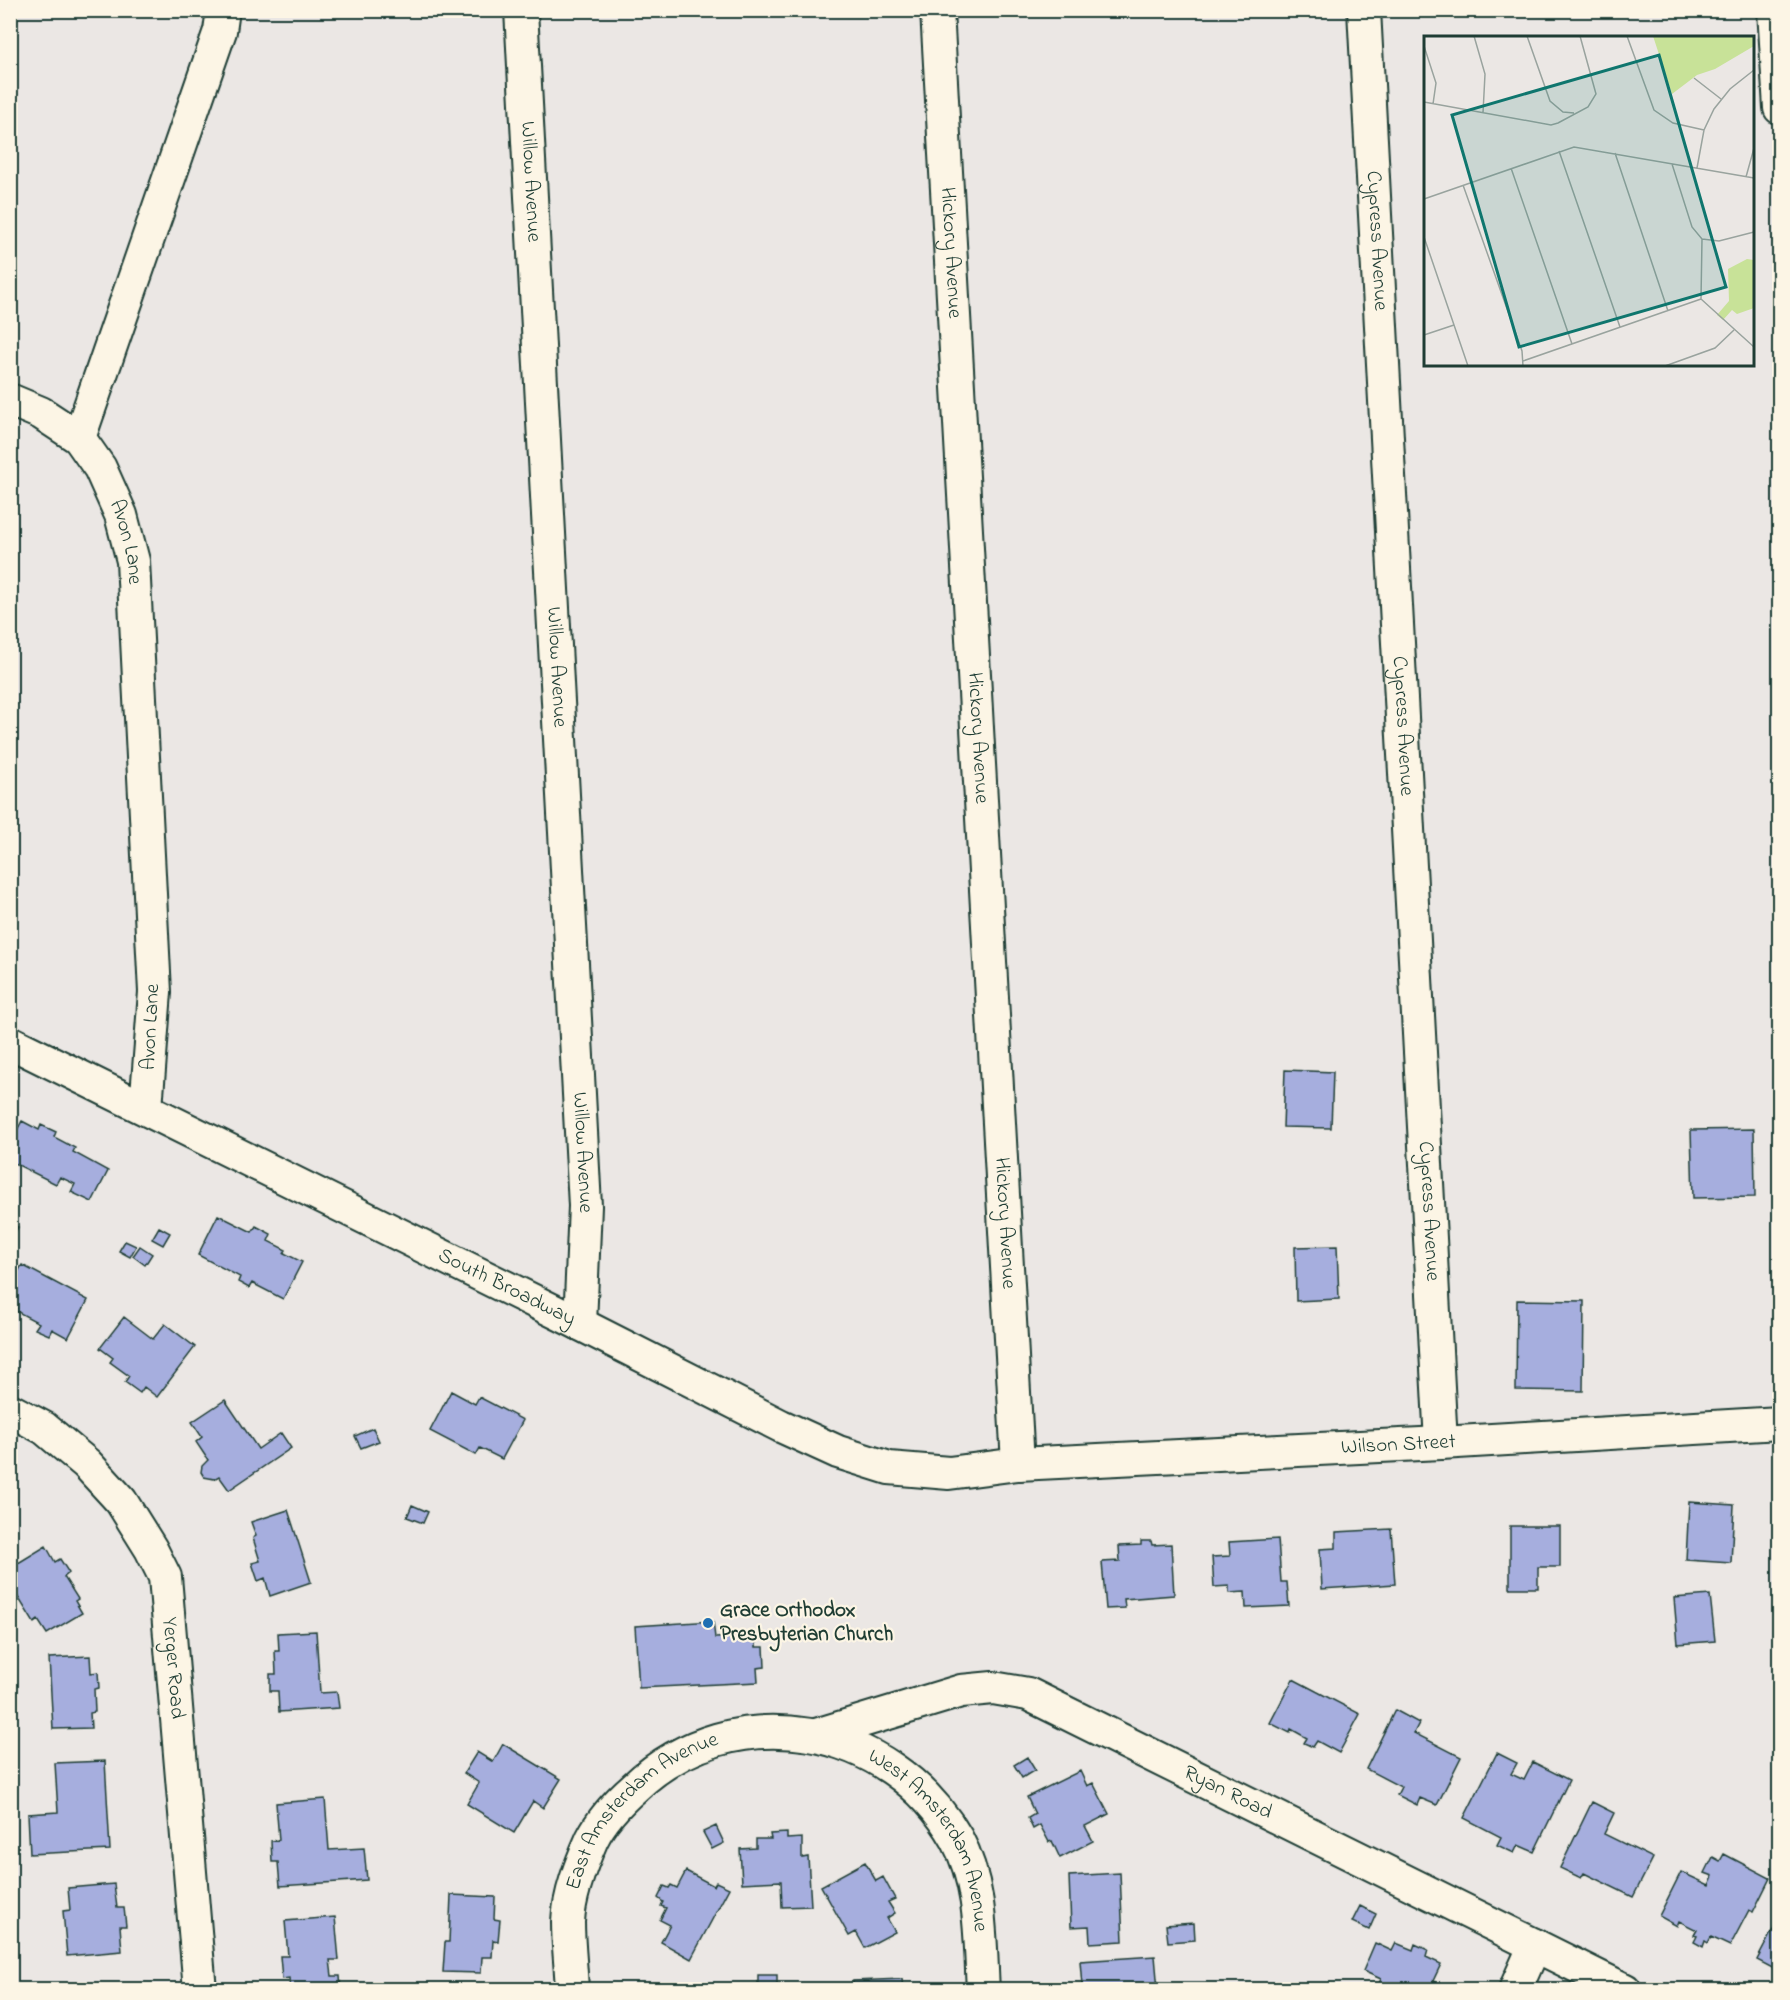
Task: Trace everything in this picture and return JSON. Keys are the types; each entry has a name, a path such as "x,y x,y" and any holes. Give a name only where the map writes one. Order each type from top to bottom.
{"street":[{"path":"10,400 41,413 79,438 220,31 223,10"},
{"name":"Willow Avenue","path":"521,10 585,1206 580,1324"},
{"name":"Hickory Avenue","path":"937,10 1018,1464"},
{"name":"Cypress Avenue","path":"1364,10 1441,1443"},
{"path":"1773,10 1779,108"},
{"name":"Avon Lane","path":"79,438 100,468 121,515 133,561 155,992 146,1108"},
{"name":"South Broadway","path":"10,1042 781,1426 838,1452 889,1468 949,1473 1018,1464"},
{"name":"Yerger Road","path":"10,1410 44,1428 87,1464 121,1502 152,1549 165,1577 200,1989"},
{"name":"Wilson Street","path":"1018,1464 1779,1423"},
{"name":"Ryan Road","path":"816,1735 961,1691 993,1688 1028,1694 1625,1989"},
{"name":"East Amsterdam Avenue","path":"572,1989 568,1920 577,1877 594,1837 618,1802 650,1772 687,1750 724,1737 763,1731 803,1732 816,1735"},
{"name":"West Amsterdam Avenue","path":"816,1735 858,1748 899,1772 933,1804 957,1840 978,1900 983,1989"},
{"path":"1515,1989 1535,1945"}],"building":[{"path":"1285,1070 1333,1072 1331,1128 1283,1127"},
{"path":"22,1121 39,1130 41,1125 56,1132 54,1137 75,1148 73,1152 108,1171 92,1202 71,1192 75,1184 60,1177 56,1184 10,1161 10,1143"},
{"path":"1754,1129 1755,1197 1693,1198 1691,1130"},
{"path":"218,1215 252,1232 256,1226 271,1234 268,1241 286,1250 284,1253 302,1262 283,1299 252,1283 249,1288 238,1282 240,1277 198,1255"},
{"path":"10,1223 18,1227 10,1242"},
{"path":"159,1227 170,1233 163,1245 152,1239"},
{"path":"125,1241 136,1246 130,1257 119,1251"},
{"path":"140,1246 152,1254 145,1265 133,1256"},
{"path":"1337,1246 1339,1299 1296,1301 1295,1247"},
{"path":"22,1265 88,1300 68,1338 52,1329 49,1335 35,1329 39,1323 16,1311 17,1308 10,1304 10,1286"},
{"path":"1517,1300 1584,1301 1583,1391 1516,1390"},
{"path":"124,1317 153,1339 165,1324 195,1347 157,1397 144,1387 140,1393 125,1382 129,1376 110,1362 113,1358 100,1348"},
{"path":"451,1391 475,1404 479,1397 523,1420 502,1459 480,1448 476,1455 430,1431"},
{"path":"225,1400 258,1449 281,1433 291,1448 229,1490 219,1476 214,1479 204,1477 201,1472 202,1466 208,1460 196,1442 202,1437 192,1422"},
{"path":"373,1428 379,1441 361,1448 355,1436"},
{"path":"1689,1502 1734,1505 1731,1563 1686,1560"},
{"path":"412,1505 428,1512 423,1523 407,1517"},
{"path":"288,1510 311,1582 270,1596 265,1578 258,1581 252,1563 260,1561 251,1522"},
{"path":"1510,1526 1560,1526 1560,1567 1538,1567 1538,1588 1510,1588"},
{"path":"1391,1529 1395,1584 1322,1589 1320,1549 1336,1548 1336,1532"},
{"path":"1278,1539 1281,1582 1287,1582 1289,1606 1246,1608 1245,1592 1229,1593 1229,1586 1214,1587 1212,1557 1230,1556 1229,1542"},
{"path":"1141,1541 1151,1541 1152,1545 1171,1544 1174,1595 1124,1599 1125,1608 1106,1609 1102,1562 1120,1561 1119,1546 1141,1545"},
{"path":"46,1546 55,1562 60,1559 69,1573 64,1577 78,1599 75,1601 82,1613 47,1634 38,1620 34,1623 10,1584 10,1568"},
{"path":"1710,1595 1715,1641 1678,1644 1674,1598"},
{"path":"713,1621 715,1638 743,1637 743,1641 756,1641 756,1647 764,1647 765,1667 757,1668 758,1682 639,1688 635,1626"},
{"path":"316,1631 320,1693 337,1692 339,1708 279,1712 278,1691 270,1691 270,1674 276,1674 275,1651 279,1651 278,1633"},
{"path":"90,1656 91,1673 98,1672 99,1688 94,1689 95,1712 90,1713 91,1728 53,1729 49,1658"},
{"path":"1293,1679 1360,1714 1339,1753 1317,1741 1313,1747 1304,1743 1307,1738 1291,1729 1290,1733 1270,1723"},
{"path":"1395,1710 1419,1723 1414,1733 1461,1757 1437,1805 1420,1798 1417,1805 1397,1795 1401,1787 1366,1769"},
{"path":"503,1744 561,1779 543,1808 533,1801 514,1833 467,1804 479,1783 464,1773 477,1752 493,1762"},
{"path":"1497,1753 1517,1763 1511,1774 1524,1780 1533,1762 1569,1780 1534,1852 1518,1845 1514,1853 1497,1845 1501,1837 1464,1818"},
{"path":"1027,1757 1035,1770 1022,1778 1014,1765"},
{"path":"105,1761 110,1850 30,1854 28,1814 58,1812 55,1763"},
{"path":"1080,1771 1087,1786 1093,1783 1109,1814 1085,1826 1093,1841 1060,1858 1052,1841 1049,1842 1040,1825 1033,1829 1028,1818 1035,1814 1027,1797"},
{"path":"325,1799 329,1850 364,1848 367,1880 280,1886 278,1862 272,1862 271,1841 279,1840 276,1803"},
{"path":"1592,1802 1614,1813 1604,1834 1653,1858 1633,1897 1584,1873 1581,1878 1560,1868"},
{"path":"716,1826 724,1843 712,1849 703,1832"},
{"path":"787,1833 787,1839 802,1838 802,1858 808,1857 811,1906 782,1907 781,1881 742,1883 740,1849 756,1848 756,1839 771,1839 770,1834"},
{"path":"1724,1854 1770,1878 1753,1912 1749,1910 1730,1946 1711,1937 1708,1943 1705,1941 1703,1947 1694,1942 1697,1930 1679,1921 1677,1926 1659,1916 1681,1872 1709,1885 1713,1876 1705,1873 1713,1857 1720,1861"},
{"path":"865,1862 876,1881 883,1877 895,1899 888,1902 895,1913 887,1918 895,1932 865,1948 856,1932 849,1936 821,1886"},
{"path":"686,1871 714,1886 716,1882 729,1888 691,1959 661,1942 670,1925 660,1920 666,1908 661,1906 663,1902 658,1898 664,1886 669,1888 671,1885 677,1888"},
{"path":"1120,1873 1123,1941 1090,1943 1089,1926 1071,1927 1069,1876"},
{"path":"114,1884 117,1908 124,1908 126,1926 120,1926 122,1951 67,1956 63,1911 70,1910 68,1888"},
{"path":"451,1895 495,1897 494,1919 500,1920 498,1941 493,1940 492,1957 482,1957 481,1973 443,1972 445,1942 449,1942"},
{"path":"1360,1906 1376,1914 1369,1930 1352,1922"},
{"path":"1780,1916 1780,1972 1757,1960"},
{"path":"335,1917 339,1960 330,1960 332,1976 340,1976 341,1990 290,1990 289,1978 282,1979 280,1956 288,1956 285,1921"},
{"path":"1194,1923 1195,1940 1168,1942 1166,1925"},
{"path":"1375,1943 1392,1951 1396,1943 1413,1950 1415,1944 1428,1950 1426,1957 1441,1964 1433,1981 1438,1984 1435,1990 1376,1990 1381,1979 1363,1971"},
{"path":"1155,1956 1158,1990 1076,1990 1076,1985 1082,1985 1080,1961"},
{"path":"758,1975 777,1975 777,1990 758,1990"},
{"path":"902,1979 903,1990 853,1990 853,1981"}],"place":[{"name":"Grace Orthodox Presbyterian Church","path":"708,1623"}]}
